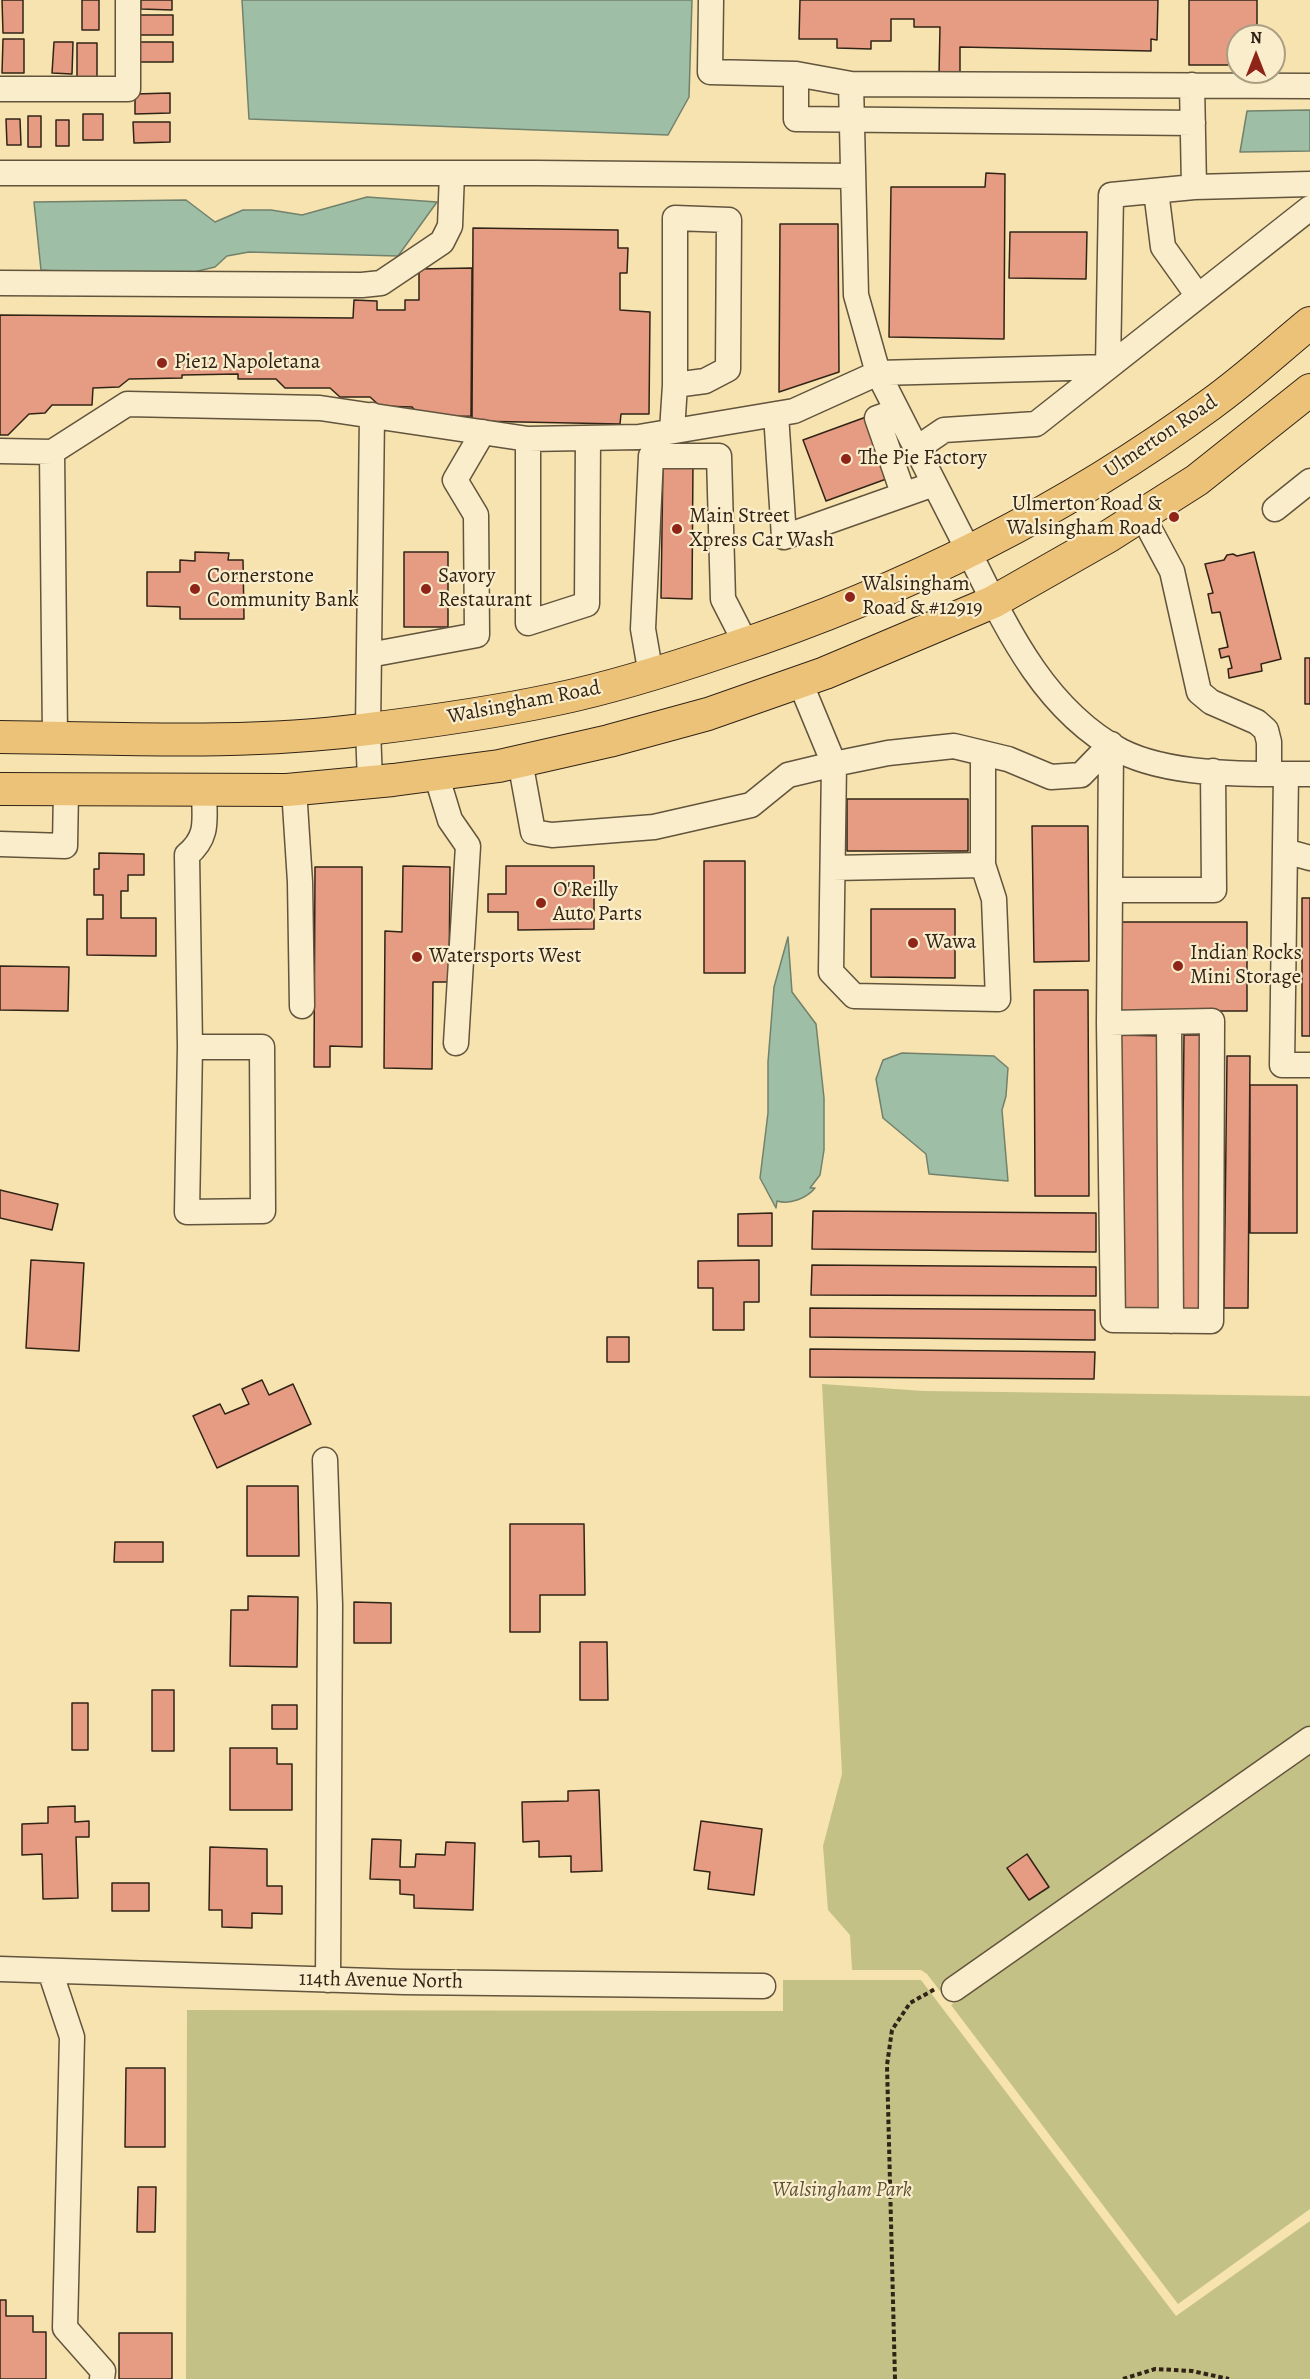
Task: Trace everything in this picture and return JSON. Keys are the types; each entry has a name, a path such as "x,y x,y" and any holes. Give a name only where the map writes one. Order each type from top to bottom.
{"main road":[{"name":"Ulmerton Road","path":"969,553 1094,482 1212,403 1310,323"},
{"path":"0,789 204,791 294,789 370,782 520,761 609,741 708,714 800,682 993,602 1142,515 1197,480 1310,390"},
{"name":"Walsingham Road","path":"0,737 270,737 368,729 466,716 559,699 651,675 746,644 864,600 969,553"}],"street":[{"path":"0,89 128,90 128,0"},
{"path":"711,0 710,72 796,74 851,84 1310,86"},
{"path":"796,74 796,119 1193,123"},
{"path":"851,84 856,295 878,373 993,602 1047,690 1082,725 1122,751 1170,767 1288,774"},
{"path":"1192,85 1194,188"},
{"path":"0,173 853,176"},
{"path":"0,284 363,285 381,283 442,242 450,226 452,173"},
{"path":"1108,367 1111,195 1194,188 1310,184"},
{"path":"1156,191 1163,247 1198,296"},
{"path":"916,449 944,430 1036,424 1310,208"},
{"path":"672,431 675,385 675,218 729,220 728,369 705,381 675,385"},
{"path":"0,451 52,452 127,404 320,408 528,439 639,437 794,411 878,373 1108,367"},
{"path":"897,411 877,418 903,493"},
{"path":"776,414 784,537 903,493 934,484"},
{"path":"370,782 368,729 372,415"},
{"path":"700,426 704,456"},
{"path":"369,655 477,635 476,515 455,480 483,432"},
{"path":"528,439 528,623 587,604 588,438"},
{"path":"52,452 55,737"},
{"path":"651,675 643,629 651,456 719,456 723,599 746,644"},
{"path":"1275,509 1310,481"},
{"path":"1142,515 1172,571 1199,692 1211,702 1257,722 1266,730 1269,742 1288,774 1282,1065 1310,1065"},
{"path":"800,682 834,764 831,972 854,996 998,999 994,899 983,865 983,753"},
{"path":"520,761 533,832 552,835 654,827 751,805 789,775 888,753 954,746 1008,759 1051,777 1081,776 1111,744"},
{"path":"1109,1023 1212,1022 1211,1321 1113,1320 1109,1023 1111,744"},
{"path":"1110,890 1214,890 1213,771"},
{"path":"436,774 450,820 468,846 456,1043"},
{"path":"294,789 300,882 303,1006"},
{"path":"0,844 65,846 66,790"},
{"path":"190,1047 262,1047 263,1210 188,1212 190,1047 187,855 196,848 204,835 204,791"},
{"path":"1285,851 1310,858"},
{"path":"833,867 983,865"},
{"path":"1169,1022 1171,1321"},
{"path":"326,1460 330,1605 328,1980"},
{"path":"954,1989 1310,1739"},
{"name":"114th Avenue North","path":"0,1970 328,1980 763,1986"},
{"path":"50,1971 72,2037 65,2328 103,2371 102,2379"}],"path":[{"path":"895,2379 889,2229 888,2054 892,2030 910,2003 941,1985 954,1989"},
{"path":"1123,2379 1155,2369 1192,2371 1229,2379"}],"green space":[{"path":"822,1384 924,1391 1310,1396 1310,1725 940,1985 950,2004 927,1974 921,1970 852,1970 850,1935 828,1910 823,1846 842,1774"},
{"path":"1310,1753 1310,2209 1178,2304 951,2005"},
{"name":"Walsingham Park","path":"783,1980 921,1980 1176,2316 1310,2221 1310,2379 186,2379 187,2010 783,2011"}],"shaded area":[{"path":"242,0 692,0 689,97 668,135 249,119"},
{"path":"1310,110 1310,151 1240,152 1247,111"},
{"path":"367,197 437,202 398,256 249,252 227,256 215,267 165,279 41,270 34,202 186,200 215,222 243,210 271,210 302,215"},
{"path":"788,937 792,992 816,1024 824,1098 824,1150 820,1175 810,1188 815,1188 798,1200 777,1201 776,1208 760,1178 768,1113 768,1062 774,987"},
{"path":"902,1053 994,1056 1008,1068 1006,1096 1002,1110 1008,1181 929,1174 926,1154 883,1118 876,1079 883,1060"}],"building":[{"path":"2,0 23,0 23,33 3,33"},
{"path":"82,0 99,0 99,30 82,30"},
{"path":"141,0 172,0 172,10 141,9"},
{"path":"800,0 1158,0 1157,40 1151,39 1151,51 960,47 960,75 939,75 940,27 914,27 914,19 891,19 891,41 871,41 871,49 837,48 837,39 799,39"},
{"path":"1189,0 1257,0 1257,24 1226,24 1226,65 1189,65"},
{"path":"139,15 173,15 173,35 139,35"},
{"path":"3,39 24,39 24,73 2,73"},
{"path":"54,42 73,42 72,74 52,73"},
{"path":"139,42 173,42 173,62 138,62"},
{"path":"77,43 97,43 97,77 77,77"},
{"path":"170,93 170,113 135,114 135,94"},
{"path":"83,114 103,114 103,140 83,140"},
{"path":"28,116 41,116 41,147 28,147"},
{"path":"6,119 20,119 21,145 7,145"},
{"path":"56,120 69,120 69,146 56,146"},
{"path":"133,122 170,122 170,142 134,143"},
{"path":"986,173 1005,174 1004,339 889,337 891,187 985,187"},
{"path":"780,224 838,224 839,372 779,392"},
{"path":"473,228 618,230 618,248 628,248 627,273 620,273 620,310 650,312 649,414 621,414 620,424 472,421"},
{"path":"1010,232 1087,232 1086,279 1009,278"},
{"path":"472,268 471,416 421,417 412,407 380,406 370,397 340,397 330,388 285,388 276,379 238,379 238,374 182,375 182,378 129,379 119,387 93,388 92,405 52,405 45,413 29,414 8,435 0,435 0,315 353,318 354,300 377,301 377,310 405,310 405,300 419,300 419,269"},
{"name":"The Pie Factory","path":"866,417 889,478 826,501 803,440"},
{"name":"Main Street Xpress Car Wash","path":"663,460 693,460 692,599 661,598"},
{"name":"Cornerstone Community Bank","path":"195,552 229,553 228,560 243,560 244,619 180,619 180,607 147,606 147,572 180,572 180,560 195,561"},
{"name":"Savory Restaurant","path":"404,552 448,552 448,627 404,627"},
{"path":"1254,552 1281,659 1261,664 1262,671 1229,678 1228,669 1232,668 1229,656 1221,658 1219,649 1228,647 1220,612 1212,613 1208,594 1213,593 1205,564 1224,560 1227,555 1237,556"},
{"path":"1305,658 1310,658 1310,704 1305,704"},
{"path":"847,799 968,799 968,851 847,851"},
{"path":"1032,826 1088,826 1089,961 1034,962"},
{"path":"99,853 144,854 144,875 128,875 128,891 121,891 121,918 156,918 156,956 87,955 87,919 103,919 103,895 94,895 94,869 99,869"},
{"path":"704,861 745,861 745,973 704,973"},
{"name":"Watersports West","path":"403,866 450,867 449,982 433,982 432,1069 384,1068 385,931 402,932"},
{"name":"O'Reilly Auto Parts","path":"506,866 594,866 594,929 518,930 518,912 488,912 488,894 506,894"},
{"path":"315,867 362,867 362,1047 330,1046 330,1067 314,1067"},
{"path":"1302,898 1310,898 1310,1036 1302,1036"},
{"name":"Wawa","path":"871,909 955,909 955,978 871,977"},
{"path":"1116,922 1247,922 1247,1011 1116,1011"},
{"path":"0,966 69,967 68,1011 0,1010"},
{"path":"1034,990 1088,990 1089,1196 1035,1196"},
{"path":"1118,1035 1165,1036 1164,1310 1118,1310"},
{"path":"1184,1035 1207,1035 1204,1310 1181,1310"},
{"path":"1227,1056 1250,1056 1248,1308 1224,1308"},
{"path":"1250,1085 1297,1085 1297,1233 1250,1233"},
{"path":"0,1190 58,1204 52,1230 0,1218"},
{"path":"813,1211 1096,1213 1096,1252 812,1249"},
{"path":"772,1213 772,1246 738,1246 738,1214"},
{"path":"31,1260 84,1263 79,1351 26,1348"},
{"path":"759,1260 759,1302 744,1302 744,1330 713,1330 713,1288 698,1288 698,1261"},
{"path":"812,1265 1096,1267 1096,1296 811,1295"},
{"path":"810,1308 1095,1310 1095,1340 810,1337"},
{"path":"607,1337 629,1337 629,1362 607,1362"},
{"path":"810,1349 1095,1352 1094,1379 810,1377"},
{"path":"262,1380 269,1395 293,1384 311,1424 217,1468 193,1416 220,1404 225,1414 249,1404 242,1389"},
{"path":"247,1486 298,1486 299,1556 247,1556"},
{"path":"510,1524 584,1524 585,1595 540,1595 540,1632 510,1632"},
{"path":"115,1542 163,1542 163,1562 114,1562"},
{"path":"248,1596 298,1597 297,1667 230,1666 231,1610 248,1610"},
{"path":"354,1602 391,1603 391,1643 354,1643"},
{"path":"580,1642 607,1642 608,1700 580,1700"},
{"path":"152,1690 174,1690 174,1751 152,1751"},
{"path":"72,1703 88,1703 88,1750 72,1750"},
{"path":"272,1705 297,1705 297,1729 272,1729"},
{"path":"230,1748 277,1748 277,1764 292,1764 292,1810 230,1810"},
{"path":"599,1790 602,1871 571,1872 571,1856 539,1857 539,1841 523,1842 522,1802 568,1801 568,1791"},
{"path":"75,1806 75,1822 89,1821 89,1837 76,1837 78,1898 43,1899 42,1854 22,1855 22,1824 48,1823 48,1807"},
{"path":"701,1821 762,1829 754,1895 708,1889 710,1872 694,1870"},
{"path":"372,1839 401,1840 400,1867 415,1867 416,1854 445,1855 446,1842 475,1843 473,1910 414,1908 414,1895 400,1894 400,1880 370,1879"},
{"path":"210,1847 267,1849 267,1886 282,1886 282,1914 252,1913 252,1928 222,1927 222,1910 209,1910"},
{"path":"1027,1854 1049,1887 1029,1900 1007,1868"},
{"path":"112,1883 149,1883 149,1911 112,1911"},
{"path":"126,2068 165,2068 165,2147 125,2147"},
{"path":"138,2187 156,2187 155,2232 137,2232"},
{"path":"0,2300 6,2300 6,2316 33,2316 33,2332 46,2332 46,2379 0,2379"},
{"path":"119,2333 172,2333 172,2379 119,2379"}],"place":[{"name":"Pie12 Napoletana","path":"162,363"},
{"name":"The Pie Factory","path":"846,459"},
{"name":"Ulmerton Road & Walsingham Road","path":"1174,517"},
{"name":"Main Street Xpress Car Wash","path":"677,529"},
{"name":"Cornerstone Community Bank","path":"195,589"},
{"name":"Savory Restaurant","path":"426,589"},
{"name":"Walsingham Road & #12919","path":"850,597"},
{"name":"O'Reilly Auto Parts","path":"541,903"},
{"name":"Wawa","path":"913,943"},
{"name":"Watersports West","path":"417,957"},
{"name":"Indian Rocks Mini Storage","path":"1178,966"}]}
